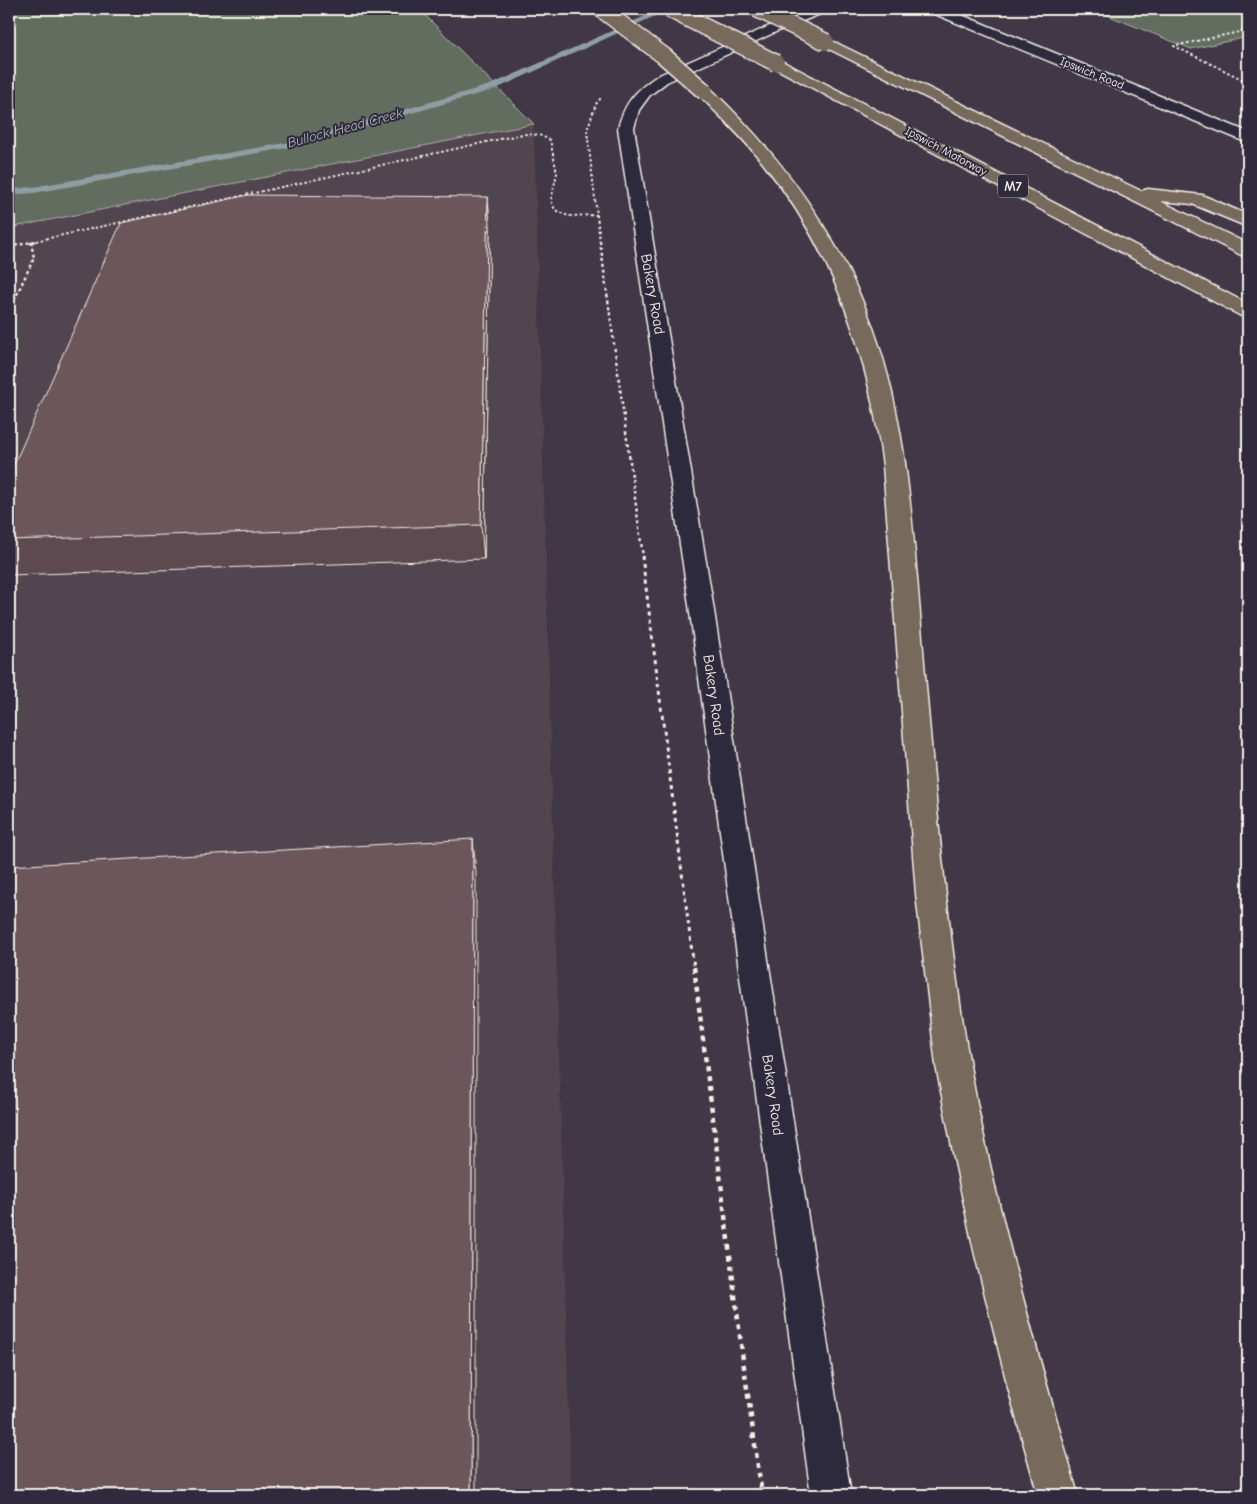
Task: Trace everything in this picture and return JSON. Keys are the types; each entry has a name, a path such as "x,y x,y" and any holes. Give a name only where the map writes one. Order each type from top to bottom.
{"highway":[{"path":"601,9 664,56 705,92 756,142 780,171 801,202 851,293 869,344 881,392 896,478 929,877 949,1037 979,1196 1034,1416 1058,1495"},
{"name":"Ipswich Motorway","path":"669,9 776,62 1248,312"},
{"path":"757,9 1248,251"},
{"path":"1129,191 1196,199 1248,222"}],"street":[{"name":"Bakery Road","path":"820,9 772,28 662,79 644,92 631,110 626,128 702,608 831,1495"},
{"name":"Ipswich Road","path":"935,9 1248,138"}],"path":[{"path":"849,9 853,11 862,9"},
{"path":"1248,30 1174,46 1248,82"},
{"path":"9,247 505,136 529,133 540,134 550,140 557,173 551,200 555,210 568,216 598,216"},
{"path":"9,310 34,258 32,242"}],"shaded area":[{"path":"534,124 571,1495 9,1495 9,228"}],"green space":[{"path":"9,9 419,9 534,124 9,228"},
{"path":"1092,9 1248,9 1248,37 1191,49"}],"building":[{"path":"248,195 488,197 481,525 9,540 9,476 121,223"},
{"path":"473,839 471,1495 9,1495 9,866"}],"waterway":[{"name":"Bullock Head Creek","path":"9,192 33,190 292,144 493,87 666,9"}]}
